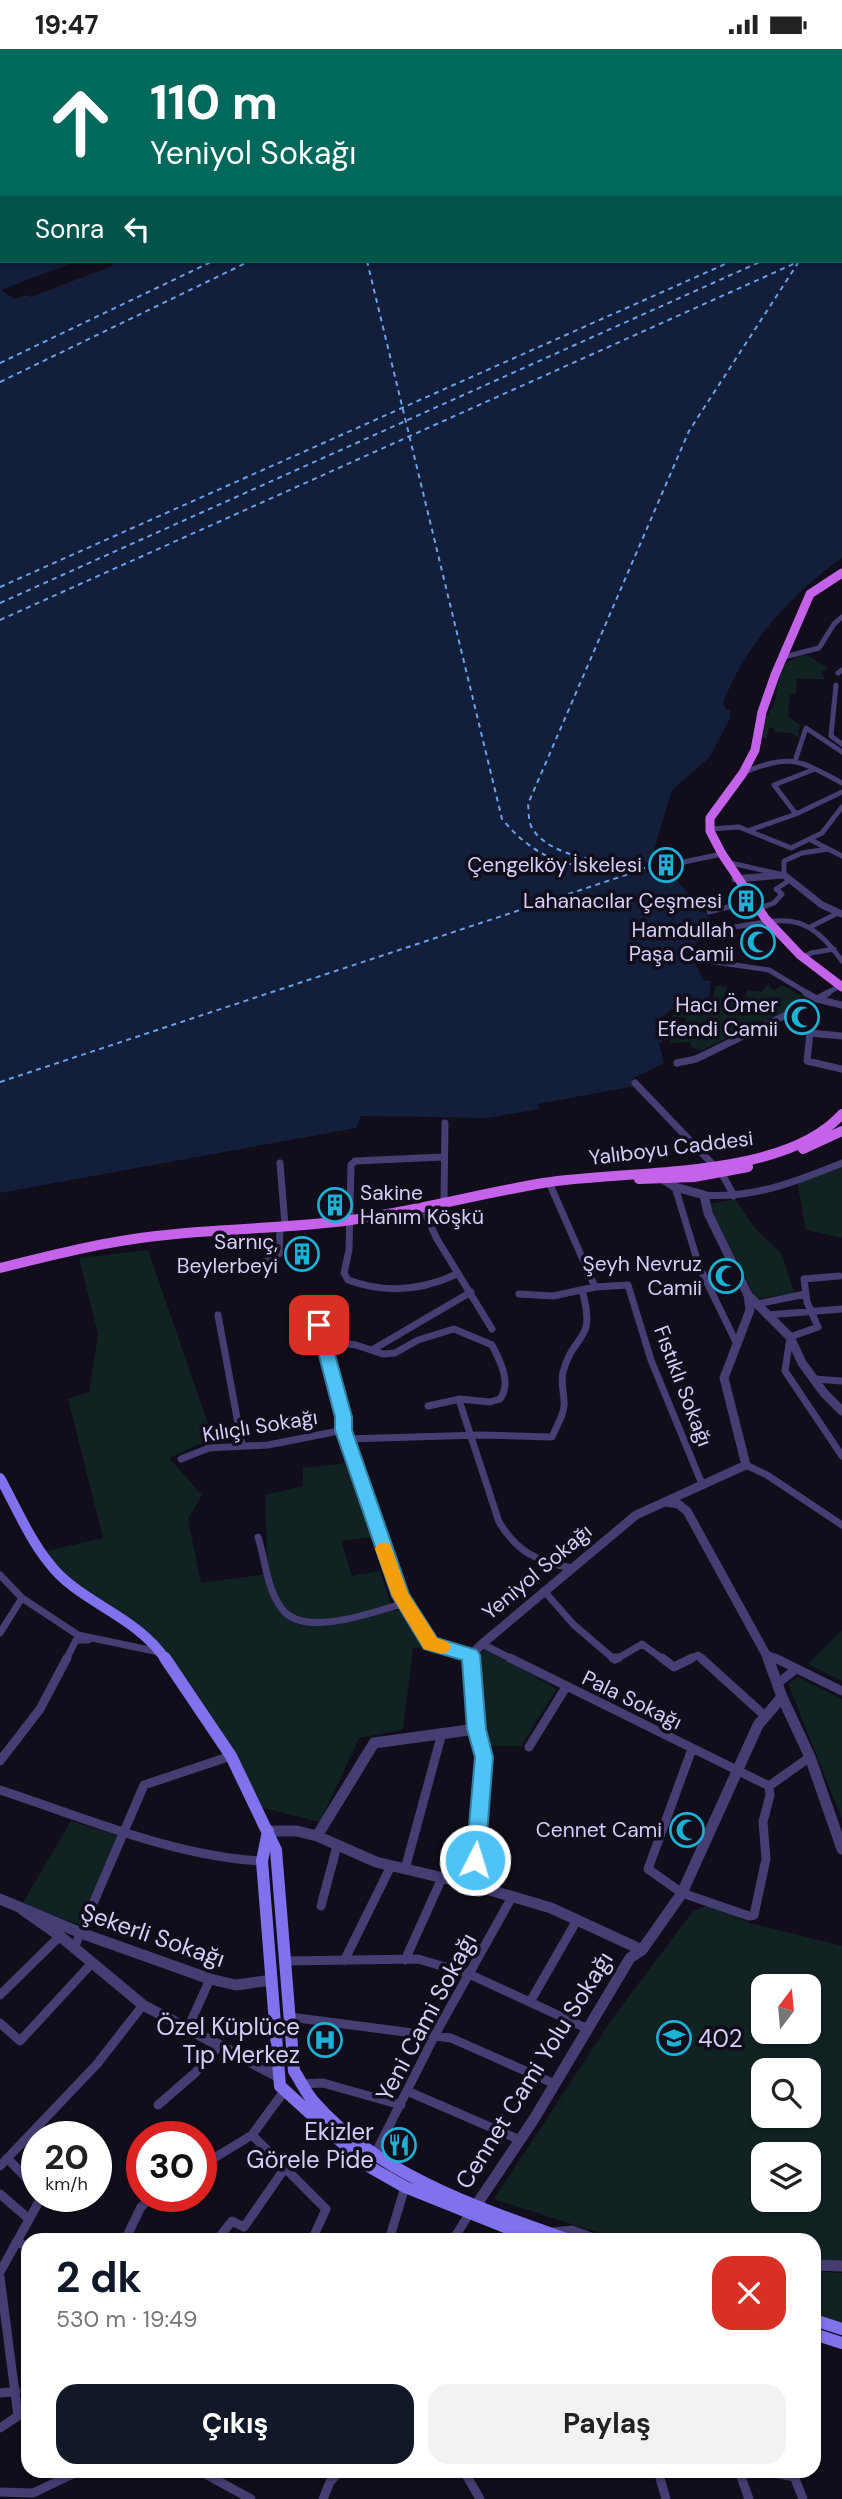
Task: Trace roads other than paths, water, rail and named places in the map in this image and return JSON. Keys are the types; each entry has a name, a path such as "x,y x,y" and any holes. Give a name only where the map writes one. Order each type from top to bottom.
{"main road":[{"path":"841,986 802,958 754,905 723,858 710,829 710,818 743,772 755,750 761,712 810,594 842,573"},
{"name":"Yalıboyu Caddesi","path":"0,1268 69,1252 351,1220 555,1181 718,1170 782,1152 822,1132 842,1114"},
{"name":"Yalıboyu Caddesi","path":"535,1186 551,1187 636,1178 663,1179 718,1170 792,1153 842,1131"},
{"path":"0,1478 49,1564 73,1585 132,1623 161,1652 231,1756 276,1850 294,2071 300,2084 371,2161"},
{"path":"268,1831 262,1861 278,2083 371,2161 408,2182 534,2233"},
{"path":"279,2077 287,2070 294,2071"},
{"path":"285,2090 292,2091 300,2084"},
{"path":"473,2209 507,2233"},
{"path":"821,2322 842,2329"},
{"path":"821,2336 842,2343"}],"street":[{"path":"783,658 810,652 822,645 832,623 842,617"},
{"path":"836,685 831,736 842,744"},
{"path":"796,758 806,728 842,752"},
{"path":"743,772 782,758 796,758 842,783"},
{"path":"796,814 774,785 815,769"},
{"path":"749,830 796,814 842,792"},
{"path":"710,829 739,827 767,836 785,847 796,847 822,833 842,807"},
{"path":"811,840 842,856"},
{"path":"787,877 784,861 802,853 828,849"},
{"path":"674,864 723,858 787,877 822,905 840,913"},
{"path":"735,879 787,877"},
{"path":"709,912 774,903 782,894 776,889 787,877"},
{"path":"812,926 840,913"},
{"path":"720,929 798,919 826,936 842,961"},
{"path":"802,958 842,943"},
{"path":"694,959 769,970 817,999 842,1005"},
{"path":"817,999 841,986"},
{"path":"677,1063 696,1059 788,1014 810,1034 842,1036"},
{"path":"810,1034 807,1061 842,1069"},
{"path":"635,1083 718,1170 734,1196"},
{"path":"444,1202 445,1123"},
{"path":"443,1157 355,1161 351,1165 351,1220 344,1273 348,1280 366,1288 399,1290 432,1284 457,1274"},
{"path":"260,1264 279,1254 283,1228 280,1163"},
{"path":"663,1179 675,1187 704,1195 734,1196 776,1186 842,1163"},
{"path":"551,1187 595,1287"},
{"path":"675,1187 699,1266 736,1342"},
{"path":"704,1195 708,1213 748,1295 750,1310 724,1378 746,1465 767,1475 842,1525"},
{"path":"422,1207 429,1229 492,1329"},
{"path":"790,1337 818,1327 810,1310 804,1279 839,1276"},
{"name":"Fıstıklı Sokağı","path":"519,1294 554,1296 595,1287 628,1285 651,1360 702,1484"},
{"name":"Kılıçlı Sokağı","path":"181,1459 209,1448 268,1445 345,1434 552,1437 565,1405 561,1390 563,1372 573,1351 586,1336 590,1320 582,1290"},
{"path":"372,1350 471,1293"},
{"path":"757,1304 806,1294"},
{"path":"748,1295 790,1337 802,1363 824,1394 842,1411"},
{"path":"767,1315 842,1309"},
{"path":"218,1315 242,1445"},
{"path":"319,1325 357,1473 405,1603 430,1644 471,1655 476,1729 484,1757 473,1885"},
{"path":"324,1341 383,1354 395,1353 418,1340 454,1329 492,1345 500,1362 506,1388 501,1398 494,1403 459,1399 428,1406"},
{"path":"790,1337 785,1371 842,1456"},
{"path":"815,1379 842,1381"},
{"path":"459,1399 499,1522 507,1535 520,1551 543,1563 572,1568"},
{"name":"Yeniyol Sokağı","path":"471,1655 636,1515 746,1465"},
{"path":"666,1501 678,1504 687,1511 767,1654 782,1697 810,1757 842,1849"},
{"path":"258,1537 282,1609 294,1621 309,1624 335,1620 405,1603"},
{"path":"0,1575 22,1598 78,1635 161,1652"},
{"path":"544,1591 574,1625 615,1660 642,1644 674,1667 698,1655 765,1716"},
{"path":"0,1633 22,1598"},
{"path":"0,1761 40,1709 76,1640 106,1640"},
{"name":"Pala Sokağı","path":"482,1644 769,1786"},
{"path":"767,1654 842,1691"},
{"path":"778,1684 780,1679 796,1669"},
{"path":"528,1747 566,1687"},
{"name":"Cennet Cami Yolu Sokağı","path":"473,2209 520,2140 630,1958 642,1951 682,1893 765,1716 782,1697"},
{"path":"317,1836 374,1742 476,1729"},
{"path":"405,1869 442,1733"},
{"path":"692,1749 648,1869 682,1893 749,1916 754,1915 766,1859 763,1822 770,1795 769,1786 810,1757"},
{"path":"73,1949 144,1785 231,1756"},
{"path":"0,1790 125,1831 223,1859 262,1861"},
{"path":"268,1831 297,1831 317,1836 391,1866 473,1885 551,1908 642,1951"},
{"path":"321,1906 337,1846"},
{"path":"344,1961 391,1866"},
{"path":"405,1960 442,1878"},
{"name":"Yeni Cami Sokağı","path":"371,2161 433,2037 512,1897"},
{"path":"0,1899 23,1910 60,1936 143,2005 279,2077"},
{"name":"Şekerli Sokağı","path":"23,1910 210,1979 236,1985 272,1980"},
{"path":"530,2002 576,1920"},
{"path":"0,1995 60,1936"},
{"path":"284,1961 418,1959 469,1974 588,2029"},
{"path":"0,2023 20,2041 92,1963"},
{"path":"188,2028 210,1979"},
{"path":"21,2176 4,2162 97,2064 143,2005"},
{"path":"290,2017 451,2038 555,2084"},
{"path":"158,2105 195,2073 219,2046"},
{"path":"300,2084 323,2083 401,2105"},
{"path":"217,2156 252,2135 285,2090"},
{"path":"407,2091 520,2140"},
{"path":"252,2135 326,2209 315,2233"},
{"path":"223,2233 232,2221 244,2227 285,2168"},
{"path":"391,2233 408,2182"},
{"path":"0,2194 29,2219"},
{"path":"458,2233 473,2209"},
{"path":"21,2233 33,2212"},
{"path":"128,2233 139,2212"},
{"path":"21,2233 0,2274 5,2348 21,2408"},
{"path":"560,2233 578,2233"},
{"path":"16,2242 21,2244"},
{"path":"821,2265 842,2266"},
{"path":"0,2393 16,2391"},
{"path":"0,2428 21,2416"},
{"path":"0,2493 33,2493 64,2478"},
{"path":"213,2478 251,2499"},
{"path":"323,2499 334,2478"},
{"path":"468,2478 480,2499"},
{"path":"660,2478 666,2499"},
{"path":"742,2478 749,2499"},
{"path":"795,2478 803,2499"},
{"path":"0,2493 5,2499"}],"water":[{"path":"0,263 842,263 842,558 788,604 757,641 723,703 726,709 730,710 730,718 709,758 672,790 653,853 656,861 642,863 647,873 668,870 714,923 684,957 694,962 704,980 711,981 709,999 670,1010 660,1020 663,1041 659,1043 664,1063 632,1079 635,1086 538,1104 539,1109 488,1118 361,1116 356,1128 0,1193"}],"place":[{"name":"Çengelköy İskelesi","path":"666,865"},
{"name":"Lahanacılar Çeşmesi","path":"746,901"},
{"name":"Hamdullah Paşa Camii","path":"758,942"},
{"name":"Hacı Ömer Efendi Camii","path":"802,1017"},
{"name":"Sakine Hanım Köşkü","path":"335,1205"},
{"name":"Sarnıç, Beylerbeyi","path":"302,1254"},
{"name":"Şeyh Nevruz Camii","path":"726,1276"},
{"name":"Cennet Cami","path":"687,1830"},
{"name":"402","path":"674,2038"},
{"name":"Özel Küplüce Tıp Merkez","path":"325,2040"},
{"name":"Ekizler Görele Pide","path":"399,2145"}]}
